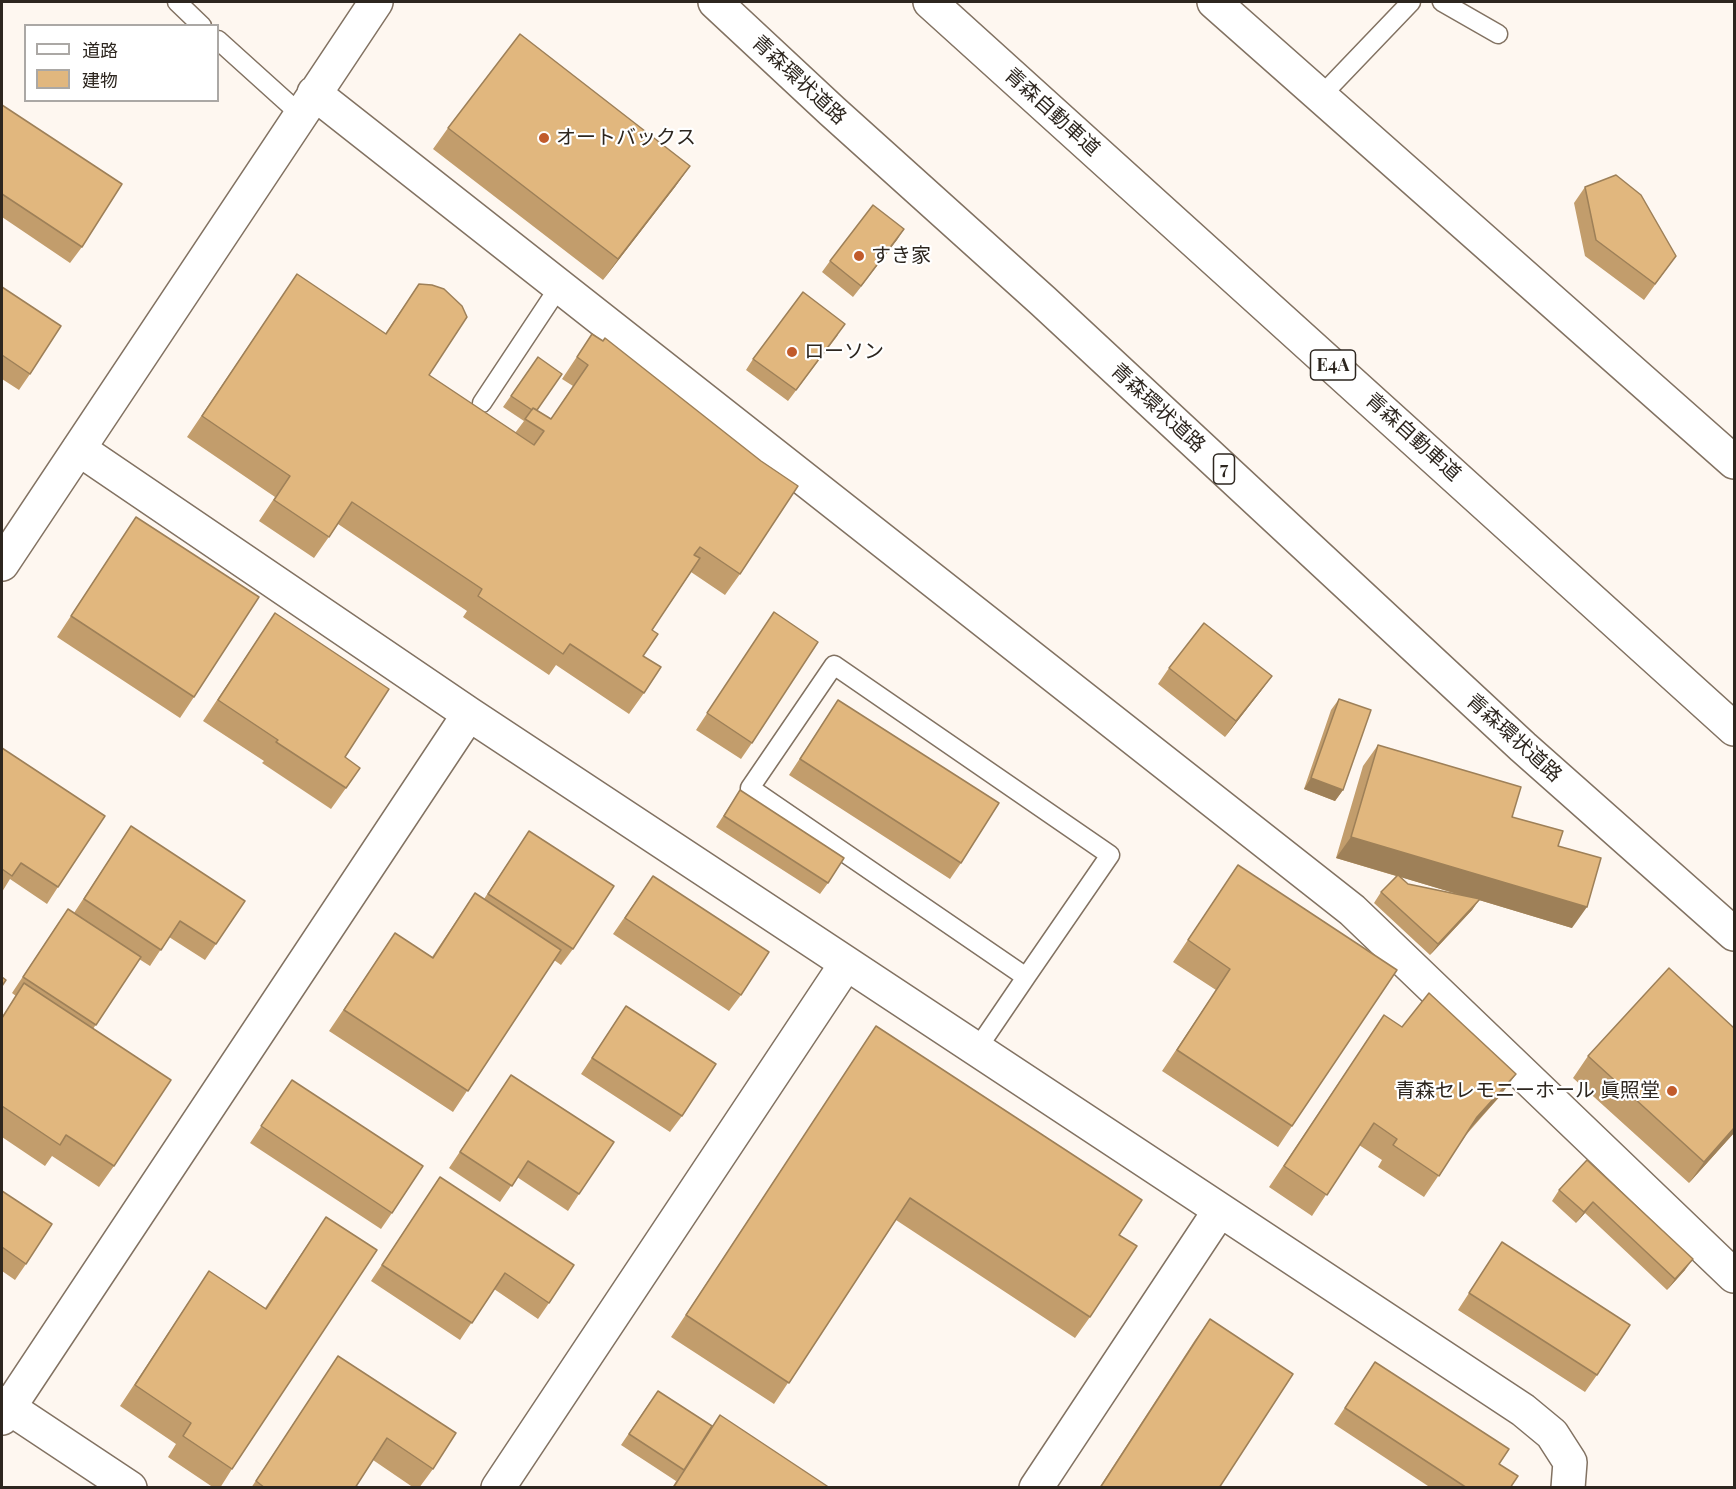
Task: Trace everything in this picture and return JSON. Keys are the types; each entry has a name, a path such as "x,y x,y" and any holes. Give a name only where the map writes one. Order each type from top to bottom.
{"main road":[{"path":"2,564 376,2"},
{"name":"青森環状道路","path":"715,2 1043,301 1523,747 1734,934"},
{"name":"青森自動車道","path":"930,2 1734,729"},
{"path":"1214,2 1734,462"},
{"path":"307,103 559,286 1352,910 1734,1276"},
{"path":"79,449 469,714 1523,1410 1552,1434 1570,1462 1568,1488"},
{"path":"130,1488 4,1409 469,714"},
{"path":"498,1488 846,964"},
{"path":"1036,1488 1220,1210"}],"lane":[{"path":"177,2 200,24"},
{"path":"1321,96 1411,2"},
{"path":"1442,2 1498,34"},
{"path":"219,41 307,103"},
{"path":"482,403 559,286"},
{"path":"977,1049 1110,855 834,665 750,788 1026,977"}],"building":[{"path":"520,34 690,166 618,259 448,128"},
{"path":"2,105 122,184 82,247 2,194"},
{"path":"1616,175 1641,195 1676,256 1655,284 1596,240 1585,187"},
{"name":"すき家","path":"873,205 904,229 861,286 830,261"},
{"path":"297,274 386,334 419,284 444,289 462,306 467,317 429,375 534,445 544,431 525,419 533,408 551,419 588,365 577,357 592,334 603,341 605,338 761,461 798,486 740,574 700,547 694,555 700,558 652,630 658,634 643,656 661,667 644,693 570,644 563,654 478,596 482,589 352,502 329,537 274,500 290,476 202,416"},
{"path":"2,287 61,326 30,374 2,355"},
{"name":"ローソン","path":"803,292 845,324 796,390 753,359"},
{"path":"538,357 562,374 537,410 533,408 532,410 511,396"},
{"path":"136,517 259,597 194,697 71,616"},
{"path":"774,612 818,642 752,743 707,713"},
{"path":"275,613 389,689 345,757 360,768 346,788 218,700"},
{"path":"1204,623 1272,676 1236,721 1169,668"},
{"path":"1339,699 1371,710 1343,790 1311,778"},
{"path":"838,700 999,803 961,863 800,759"},
{"path":"1378,745 1521,787 1512,817 1563,831 1558,846 1601,858 1587,907 1351,837"},
{"path":"2,748 105,816 58,887 21,863 12,876 2,869"},
{"path":"740,790 844,858 828,883 724,816"},
{"path":"131,826 245,901 216,944 180,921 161,950 84,899"},
{"path":"529,831 614,886 573,949 488,894"},
{"path":"1238,865 1397,970 1292,1126 1177,1050 1230,969 1188,940"},
{"path":"1398,875 1408,884 1480,899 1438,944 1381,892"},
{"path":"653,876 769,952 741,995 625,918"},
{"path":"475,893 561,950 468,1091 344,1010 395,933 433,958"},
{"path":"68,909 141,957 96,1025 23,977"},
{"path":"1669,968 1734,1028 1734,1128 1704,1162 1588,1056"},
{"path":"24,983 171,1080 114,1166 66,1135 60,1145 2,1106 2,1018"},
{"path":"1429,993 1516,1074 1477,1117 1439,1176 1393,1145 1397,1139 1374,1123 1327,1195 1284,1166 1384,1015 1402,1027"},
{"path":"626,1006 716,1064 682,1116 592,1058"},
{"path":"876,1026 1142,1200 1119,1235 1137,1246 1090,1317 910,1198 789,1383 686,1315"},
{"path":"511,1075 614,1142 579,1194 528,1161 512,1186 460,1152"},
{"path":"292,1080 423,1166 392,1213 261,1126"},
{"path":"1587,1160 1693,1259 1675,1279 1593,1202 1584,1212 1559,1190"},
{"path":"440,1177 574,1265 549,1303 505,1273 472,1323 382,1265"},
{"path":"2,1191 52,1224 26,1264 2,1247"},
{"path":"326,1217 377,1250 232,1469 183,1436 191,1423 135,1385 209,1271 266,1309"},
{"path":"1502,1242 1630,1325 1597,1375 1469,1293"},
{"path":"1210,1319 1293,1374 1219,1488 1100,1488"},
{"path":"338,1356 456,1433 433,1469 387,1438 355,1488 265,1488 256,1481"},
{"path":"1375,1362 1509,1449 1499,1464 1518,1476 1510,1488 1467,1488 1345,1408"},
{"path":"658,1391 712,1426 684,1470 629,1434"},
{"path":"720,1415 830,1488 673,1488"}],"place":[{"name":"オートバックス","path":"544,138"},
{"name":"すき家","path":"859,256"},
{"name":"ローソン","path":"792,352"},
{"name":"青森セレモニーホール 眞照堂","path":"1672,1091"}]}
